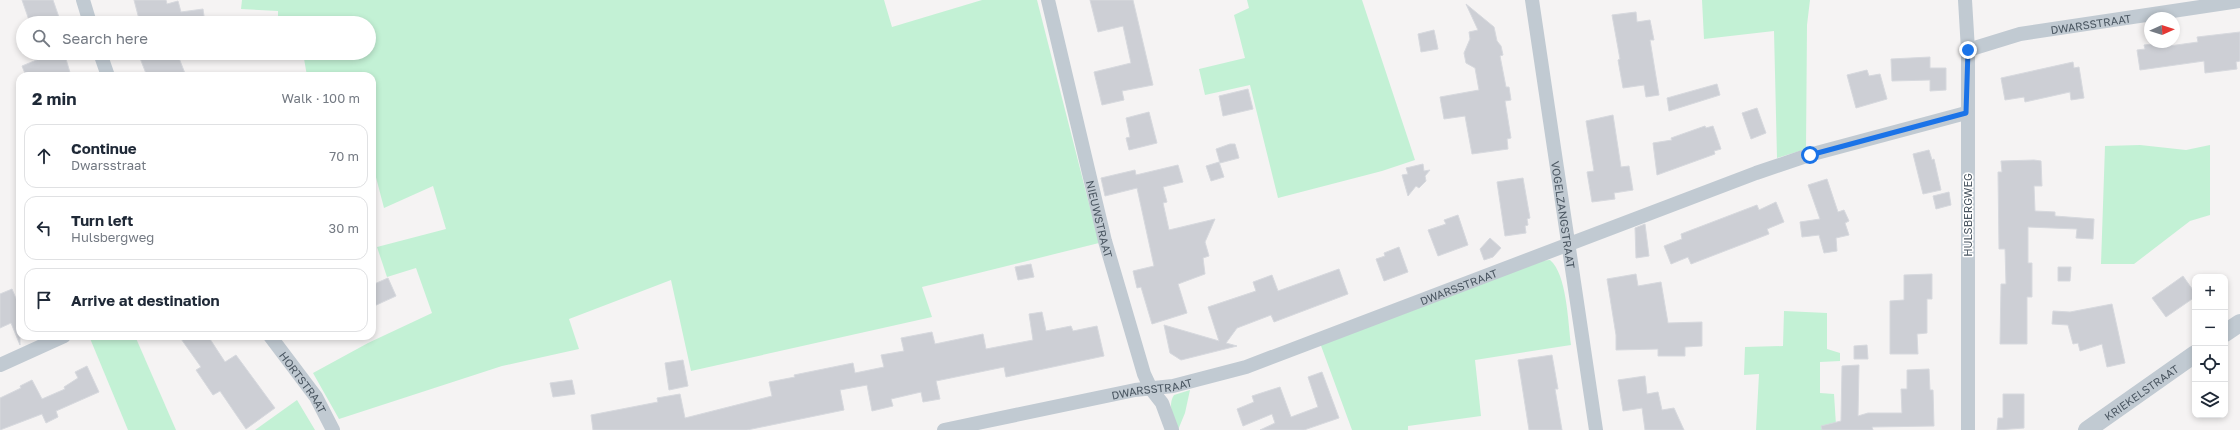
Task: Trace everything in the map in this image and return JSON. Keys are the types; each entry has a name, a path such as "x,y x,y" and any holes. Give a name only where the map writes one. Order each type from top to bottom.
{"street":[{"path":"83,0 88,16"},
{"name":"NIEUWSTRAAT","path":"1048,0 1105,241 1144,374 1151,389 1162,403 1172,430"},
{"name":"VOGELZANGSTRAAT","path":"1532,0 1596,430"},
{"name":"HULSBERGWEG","path":"1965,0 1968,50 1966,113 1968,430"},
{"name":"DWARSSTRAAT","path":"1968,50 2026,33 2240,1"},
{"path":"102,60 107,72"},
{"name":"DWARSSTRAAT","path":"944,430 1135,390 1173,386 1246,367 1810,155 1966,113"},
{"path":"2228,332 2240,323"},
{"path":"0,365 55,340"},
{"name":"HORTSTRAAT","path":"273,340 316,398 333,430"},
{"name":"KRIEKELSTRAAT","path":"2087,430 2192,356"}],"green space":[{"path":"242,0 884,0 892,27 982,0 1037,0 1099,243 922,287 932,317 691,371 671,280 569,319 579,349 502,366 339,419 313,373 368,343 432,313 416,268 387,277 377,247 446,229 433,186 384,208 376,177 376,72 306,72 304,60 376,60 376,16 278,16 278,11 241,9"},
{"path":"1247,0 1362,0 1415,160 1382,171 1278,198 1250,85 1205,95 1199,69 1245,58 1234,15 1249,8"},
{"path":"1702,0 1810,0 1807,25 1806,149 1777,158 1774,31 1704,39"},
{"path":"2140,145 2186,150 2210,145 2210,215 2190,221 2134,264 2101,264 2105,146"},
{"path":"1550,260 1556,267 1563,287 1568,312 1571,345 1475,360 1481,416 1408,426 1408,430 1352,430 1320,343 1539,261"},
{"path":"1784,311 1827,313 1827,349 1840,353 1840,361 1820,362 1820,393 1834,394 1836,425 1826,430 1756,430 1759,374 1744,375 1745,347 1783,346"},
{"path":"91,340 137,340 176,430 128,430"},
{"path":"1190,390 1185,413 1178,430 1171,408 1172,399 1174,395"},
{"path":"297,400 315,430 255,430"}],"building":[{"path":"22,0 53,0 59,16 28,16"},
{"path":"134,0 166,0 167,4 178,1 181,12 203,9 204,16 138,16"},
{"path":"1090,0 1133,0 1153,85 1122,91 1124,100 1102,105 1094,72 1131,63 1123,26 1098,32"},
{"path":"1466,4 1494,27 1497,41 1501,46 1503,55 1500,56 1506,87 1509,87 1511,100 1505,101 1511,138 1507,139 1508,149 1472,154 1465,116 1444,119 1440,97 1479,90 1475,68 1466,63 1464,53 1470,39 1469,32 1478,30"},
{"path":"1636,12 1637,22 1650,20 1654,40 1650,40 1659,95 1646,97 1644,85 1623,88 1618,60 1620,59 1612,15"},
{"path":"1434,30 1438,49 1421,52 1418,34"},
{"path":"2240,32 2240,61 2236,62 2237,69 2205,73 2204,61 2140,70 2137,50 2145,48 2180,48 2180,44 2198,42 2197,37"},
{"path":"1930,57 1930,68 1946,68 1946,90 1930,91 1930,80 1892,81 1891,59"},
{"path":"36,60 66,60 70,72 24,72 22,66"},
{"path":"141,60 180,60 184,72 145,72"},
{"path":"2073,62 2074,68 2079,67 2084,98 2071,100 2070,92 2025,102 2024,97 2005,100 2001,78"},
{"path":"1867,70 1869,76 1880,74 1887,99 1856,108 1847,75"},
{"path":"1717,84 1720,95 1669,111 1667,98"},
{"path":"1248,89 1253,109 1223,116 1219,96"},
{"path":"1757,108 1766,133 1751,139 1742,113"},
{"path":"1149,112 1157,143 1129,150 1126,138 1130,137 1126,118"},
{"path":"1613,115 1621,167 1629,166 1633,190 1614,193 1615,199 1592,202 1587,172 1594,171 1586,121"},
{"path":"1705,126 1706,128 1713,126 1721,149 1714,151 1715,154 1657,175 1653,143 1672,140 1671,138"},
{"path":"1230,144 1235,144 1239,158 1220,163 1216,149"},
{"path":"1929,150 1932,160 1934,159 1941,190 1923,194 1913,154"},
{"path":"2001,161 2041,161 2042,186 2034,186 2035,211 2055,212 2055,216 2094,219 2093,239 2076,238 2077,229 2028,227 2028,263 2032,263 2032,297 2027,297 2027,344 2000,344 2001,284 2006,284 2005,249 1999,249 1998,172 2002,172"},
{"path":"1219,162 1224,177 1211,181 1206,166"},
{"path":"1423,164 1424,171 1430,170 1425,176 1426,181 1419,188 1416,186 1408,196 1402,175 1408,174 1406,168"},
{"path":"1178,165 1183,182 1163,187 1167,202 1163,203 1169,230 1215,219 1205,242 1209,256 1203,258 1205,274 1178,284 1187,313 1152,324 1141,287 1137,288 1133,271 1154,266 1137,188 1105,196 1101,178 1135,170 1136,175"},
{"path":"1523,178 1530,218 1527,219 1528,225 1525,226 1526,233 1505,236 1497,182"},
{"path":"1827,179 1838,212 1844,210 1849,221 1845,223 1849,235 1836,238 1837,251 1824,253 1819,235 1802,237 1800,222 1820,219 1808,185"},
{"path":"1949,192 1951,205 1936,209 1933,196"},
{"path":"1776,202 1784,222 1767,229 1769,234 1691,264 1688,257 1671,264 1664,246 1682,239 1681,234 1757,205 1759,210"},
{"path":"1458,215 1468,245 1438,256 1428,230 1446,224 1444,220"},
{"path":"1645,224 1649,256 1636,258 1635,228"},
{"path":"1490,238 1501,248 1493,257 1484,260 1480,249"},
{"path":"1399,247 1408,272 1384,281 1376,259 1385,256 1384,253"},
{"path":"1031,264 1034,277 1018,280 1015,267"},
{"path":"2058,267 2071,267 2070,281 2058,281"},
{"path":"1339,269 1348,294 1274,322 1271,315 1237,328 1226,343 1237,346 1181,360 1170,353 1164,325 1219,341 1208,307 1256,291 1253,282 1272,275 1278,291"},
{"path":"1636,274 1638,286 1661,282 1668,323 1702,322 1702,346 1685,347 1685,356 1658,356 1658,349 1616,350 1616,335 1607,279"},
{"path":"1932,274 1932,299 1927,299 1927,333 1917,334 1918,354 1890,354 1890,301 1904,300 1904,275"},
{"path":"2183,276 2192,289 2192,299 2166,317 2152,298"},
{"path":"388,278 396,296 376,305 376,283"},
{"path":"12,289 16,298 16,335 11,323 0,328 0,294"},
{"path":"2112,304 2125,363 2107,367 2102,344 2080,351 2078,343 2073,344 2068,325 2052,324 2053,311 2070,312"},
{"path":"1042,312 1046,331 1071,326 1073,331 1097,326 1104,356 1006,377 1004,367 936,381 940,399 923,402 921,392 891,399 893,406 872,411 867,385 840,390 844,410 747,430 593,430 591,415 658,402 657,398 680,394 685,418 772,396 769,382 795,377 794,375 853,363 855,373 884,367 881,355 904,351 901,338 932,332 935,344 983,334 986,349 1033,340 1029,314"},
{"path":"182,340 211,340 225,362 236,355 275,408 246,429 220,391 213,395 196,370 201,367"},
{"path":"1867,345 1868,359 1854,359 1854,346"},
{"path":"1552,355 1558,389 1555,389 1562,430 1529,430 1518,360"},
{"path":"683,360 688,386 669,390 665,363"},
{"path":"1859,365 1858,416 1868,413 1902,413 1901,389 1907,389 1907,370 1929,369 1930,390 1933,390 1934,426 1872,427 1873,430 1822,430 1821,426 1841,421 1842,366"},
{"path":"87,366 99,392 56,411 58,417 46,423 42,414 0,430 0,398 21,388 20,386 32,380 42,399 65,389 64,387 78,378 75,372"},
{"path":"1322,372 1339,418 1304,430 1260,430 1275,423 1272,414 1243,426 1237,409 1254,402 1252,396 1280,387 1291,417 1318,407 1308,377"},
{"path":"1645,376 1647,394 1658,392 1662,410 1674,408 1684,430 1645,430 1642,408 1623,411 1618,380"},
{"path":"572,380 575,394 553,397 550,383"},
{"path":"2003,394 2024,394 2024,428 1997,430 1998,418 2003,418"}],"route":[{"path":"1810,155 1966,113 1968,50"}]}
